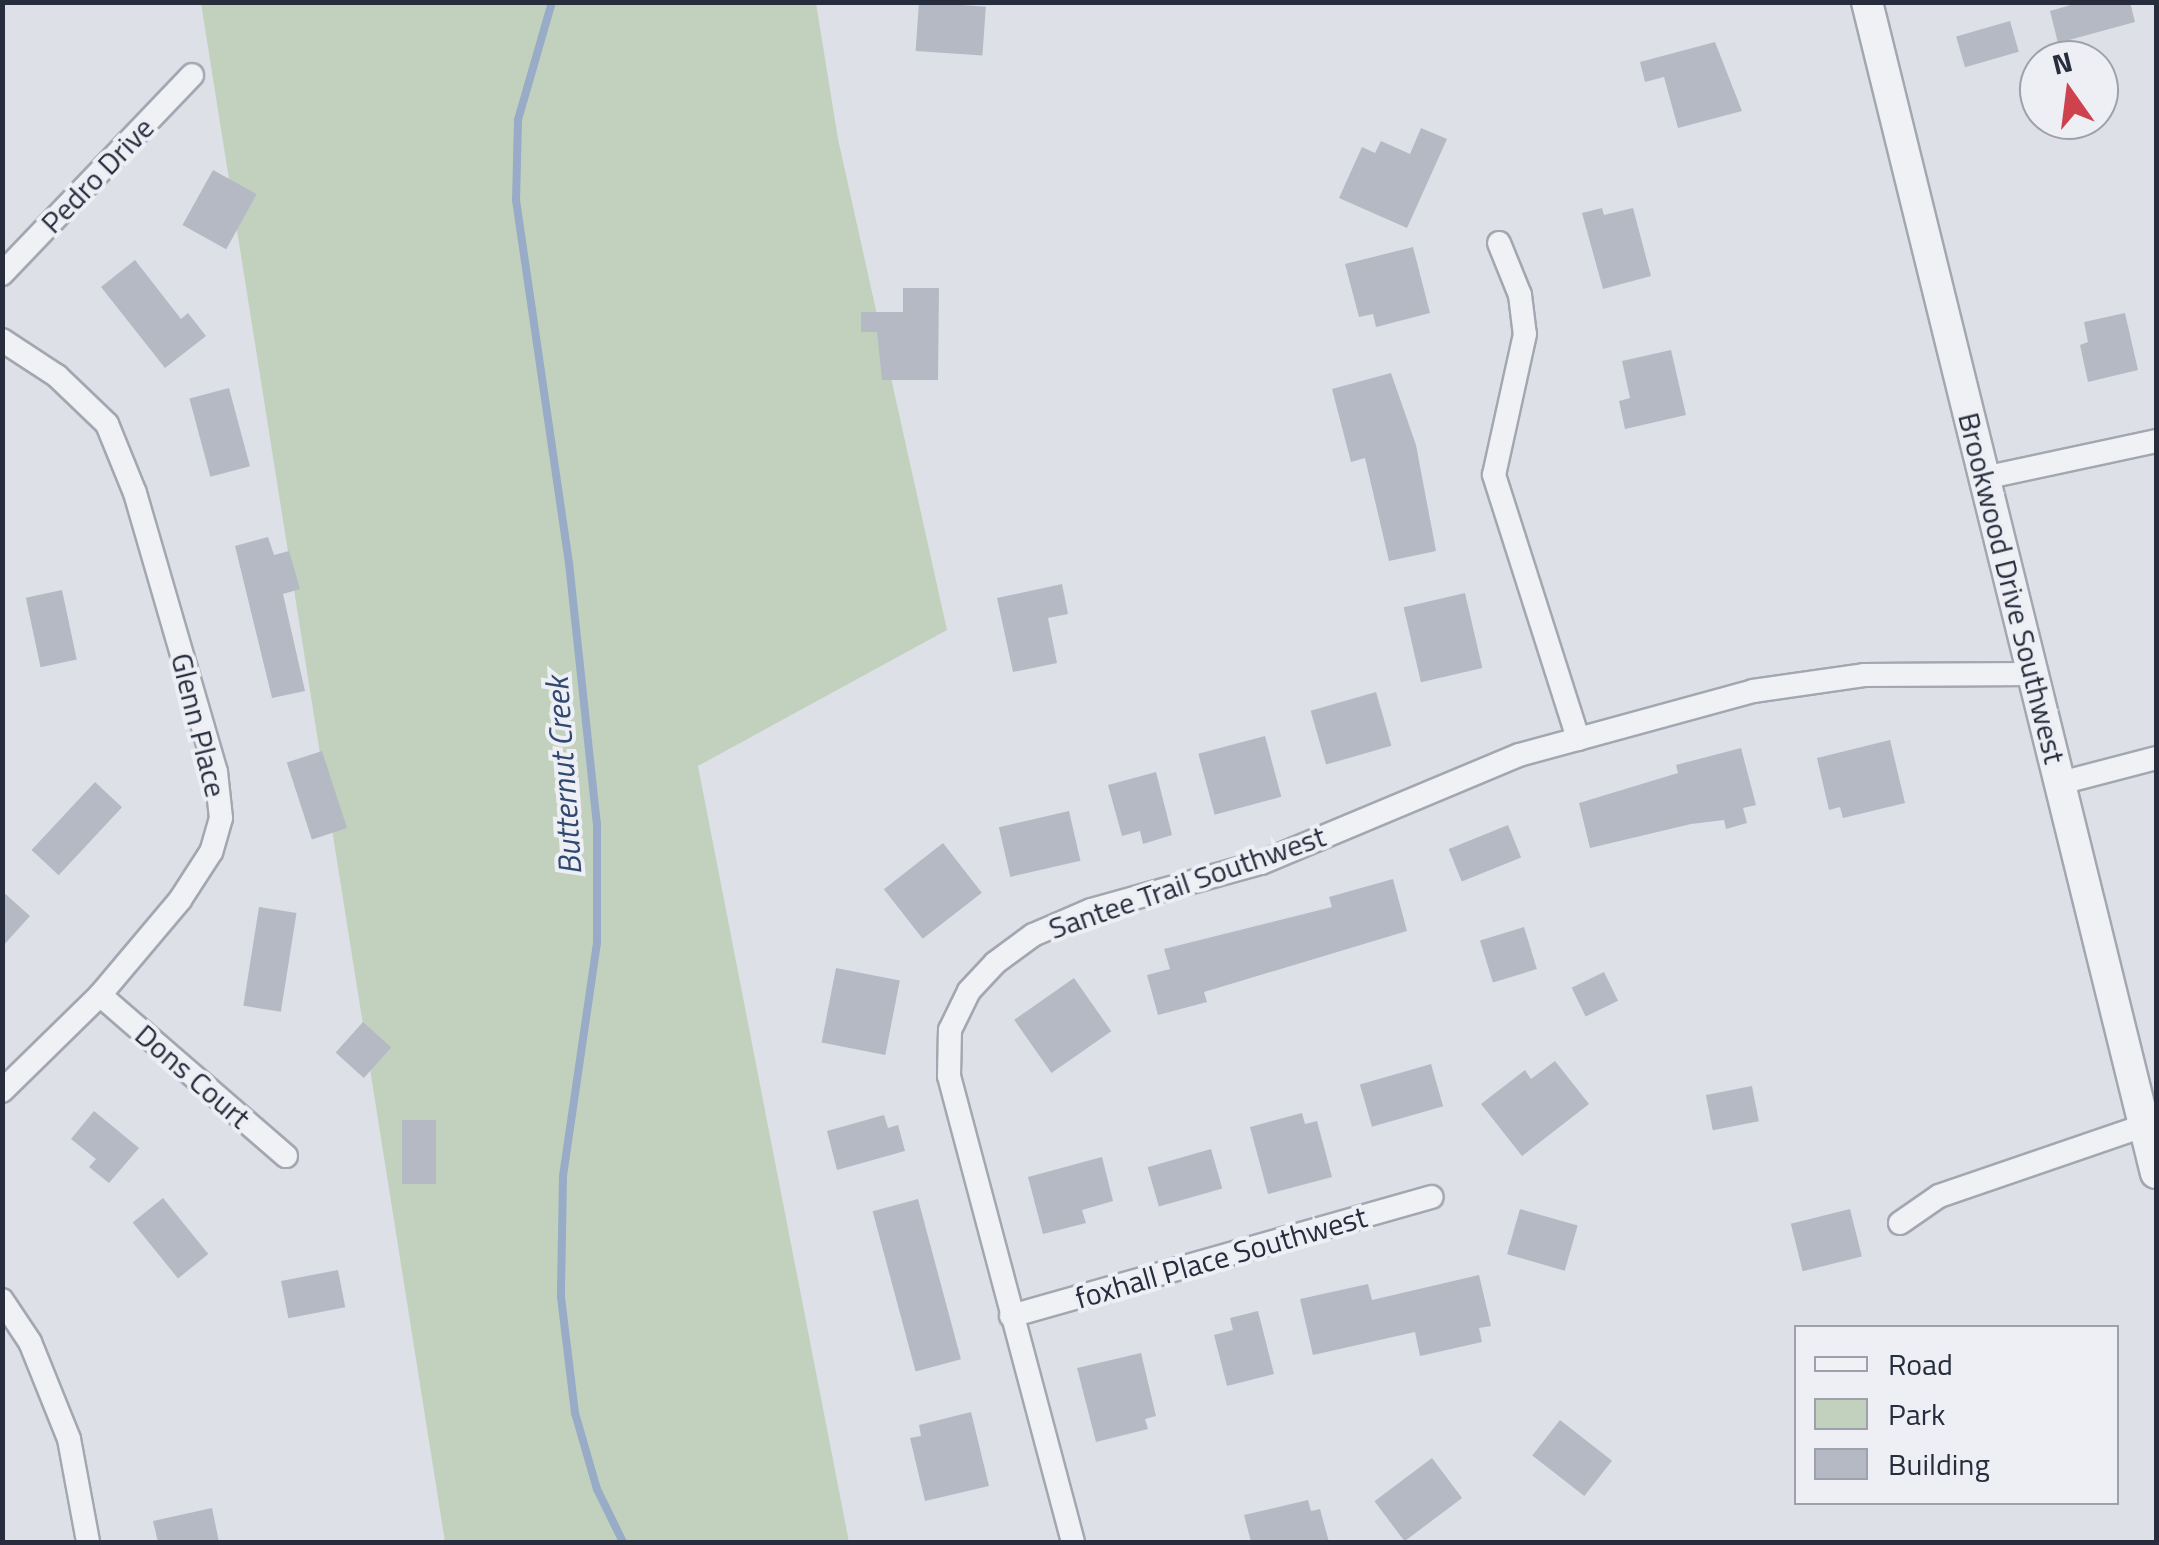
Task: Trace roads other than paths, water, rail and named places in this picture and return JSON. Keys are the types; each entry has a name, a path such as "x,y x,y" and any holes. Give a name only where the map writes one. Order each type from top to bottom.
{"street":[{"name":"Brookwood Drive Southwest","path":"1867,2 2156,1172"},
{"name":"Pedro Drive","path":"2,274 192,75"},
{"path":"1500,243 1520,295 1525,334 1494,475 1578,739"},
{"name":"Glenn Place","path":"2,340 57,376 108,424 136,492 216,772 221,818 211,852 100,995 2,1091"},
{"path":"1984,478 2156,442"},
{"name":"Santee Trail Southwest","path":"1072,1542 949,1076 950,1030 970,991 995,963 1034,935 1091,910 1261,863 1519,755 1753,691 1846,677 2033,674"},
{"path":"2060,783 2156,758"},
{"name":"Dons Court","path":"100,995 286,1156"},
{"path":"1900,1223 1938,1196 2144,1126"},
{"name":"foxhall Place Southwest","path":"1010,1316 1431,1198"},
{"path":"2,1300 30,1342 69,1439 88,1542"}],"waterway":[{"name":"Butternut Creek","path":"552,2 518,120 516,200 569,563 597,824 597,943 563,1177 561,1297 575,1413 597,1489 623,1542"}]}
